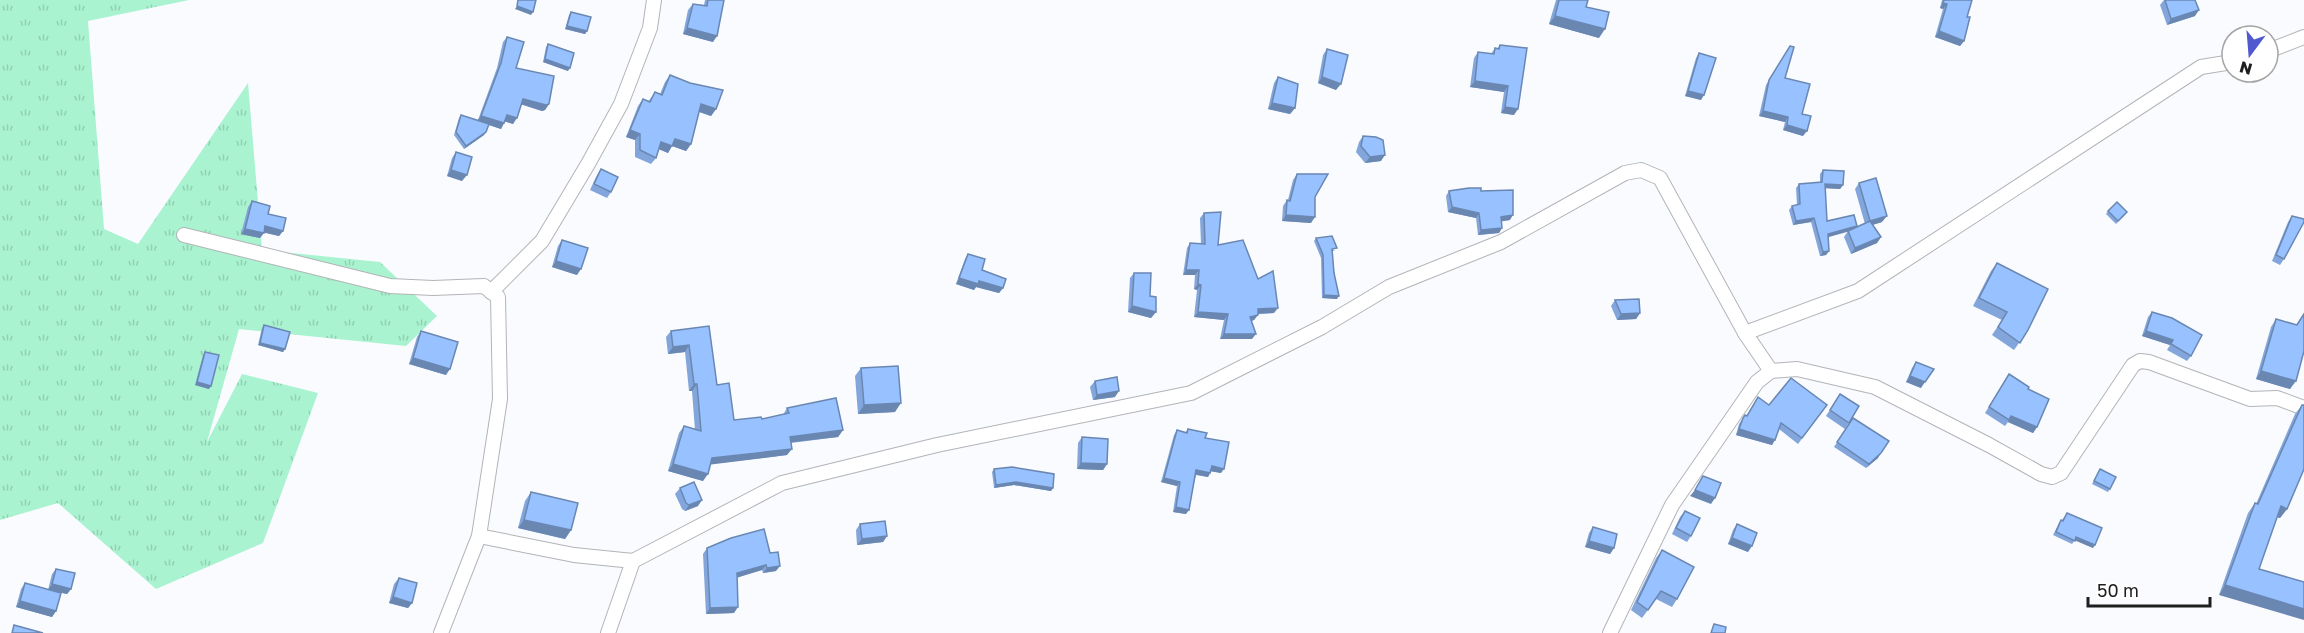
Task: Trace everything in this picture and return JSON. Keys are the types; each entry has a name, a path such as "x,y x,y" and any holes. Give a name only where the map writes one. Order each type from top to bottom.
{"street":[{"path":"491,292 542,241 588,164 621,104 650,28 654,0"},
{"path":"2280,46 2304,37"},
{"path":"1745,333 1858,291 2201,67 2220,64"},
{"path":"479,536 574,555 633,561 782,483 937,445 1191,393 1322,327 1389,287 1501,242 1625,173 1641,170 1660,178 1745,333 1771,371"},
{"path":"184,235 390,286 433,288 484,286 498,297 500,399 479,536 441,633"},
{"path":"1610,633 1672,505 1757,382 1771,371 1797,369 1875,387 2041,474 2052,477 2061,473 2133,365 2140,361 2149,362 2250,399 2277,398 2304,408"},
{"path":"608,633 633,561"}],"green space":[{"path":"0,0 189,0 88,21 104,229 138,244 248,83 262,250 380,262 437,316 406,346 239,329 207,442 242,374 318,393 263,543 156,589 58,503 0,520"}],"building":[{"path":"518,0 536,0 533,12 517,6"},
{"path":"708,0 724,0 717,36 687,28 693,4 707,6"},
{"path":"1559,0 1588,0 1586,7 1609,12 1605,29 1555,16"},
{"path":"1944,0 1972,0 1964,41 1939,31 1947,4 1943,3"},
{"path":"2165,0 2195,0 2199,10 2171,19"},
{"path":"571,12 591,17 587,31 567,26"},
{"path":"507,37 524,42 516,68 554,76 549,104 523,99 517,118 507,115 504,123 481,116 501,63"},
{"path":"548,44 574,53 570,68 545,59"},
{"path":"1500,45 1527,48 1518,109 1505,107 1508,86 1475,81 1478,52 1494,54 1495,48 1499,49"},
{"path":"1790,46 1794,47 1785,78 1810,84 1802,114 1811,116 1807,131 1787,125 1788,117 1763,111 1769,80"},
{"path":"1327,49 1348,55 1341,84 1322,77"},
{"path":"1699,53 1716,58 1704,95 1688,91"},
{"path":"670,75 690,83 723,90 716,109 701,104 691,144 675,139 672,146 661,142 656,158 640,150 640,134 630,130 643,99 650,102 655,92 662,95"},
{"path":"1278,77 1298,84 1295,108 1272,103"},
{"path":"461,115 489,124 486,132 466,146 456,132"},
{"path":"1363,136 1383,140 1385,155 1370,157 1361,146"},
{"path":"456,152 472,157 467,175 451,170"},
{"path":"601,169 618,177 611,192 594,184"},
{"path":"1823,170 1844,171 1843,185 1825,184 1827,221 1854,215 1857,226 1828,234 1829,251 1823,252 1814,218 1796,221 1792,206 1800,204 1799,184 1822,182"},
{"path":"1297,174 1328,174 1315,197 1315,217 1286,215 1287,200 1290,201"},
{"path":"1876,178 1887,216 1870,221 1859,183"},
{"path":"1481,188 1481,191 1513,190 1513,215 1501,217 1502,228 1481,230 1479,213 1452,207 1449,191"},
{"path":"252,201 270,206 268,214 286,218 283,231 265,226 264,233 245,229"},
{"path":"2117,202 2127,212 2118,221 2108,211"},
{"path":"1221,212 1218,245 1243,240 1258,279 1273,271 1278,308 1258,309 1258,315 1250,317 1256,334 1224,334 1228,314 1198,312 1201,285 1198,284 1199,270 1186,270 1190,243 1205,244 1204,213"},
{"path":"2292,216 2304,219 2304,222 2284,259 2276,255"},
{"path":"1870,221 1881,237 1855,248 1848,231"},
{"path":"1332,236 1337,248 1332,249 1339,296 1324,295 1323,255 1316,238"},
{"path":"562,240 588,248 581,269 556,261"},
{"path":"968,254 985,259 982,270 1006,279 1003,288 959,278"},
{"path":"1997,263 2048,289 2020,343 1998,327 2007,312 1979,298"},
{"path":"1134,273 1151,273 1150,296 1156,297 1156,312 1132,306"},
{"path":"1639,299 1640,313 1621,314 1615,300"},
{"path":"2152,312 2172,318 2202,335 2191,356 2171,344 2173,340 2146,331"},
{"path":"2304,314 2304,351 2296,381 2261,371 2276,319 2297,325"},
{"path":"264,325 290,332 285,349 260,343"},
{"path":"709,326 717,385 729,383 734,420 761,417 762,419 789,413 787,408 836,398 843,430 790,437 792,449 712,458 708,474 673,464 684,426 701,431 697,384 694,384 689,345 673,347 671,331"},
{"path":"421,331 458,342 450,369 413,358"},
{"path":"205,352 219,355 211,386 197,382"},
{"path":"1916,362 1934,369 1925,382 1910,376"},
{"path":"898,366 901,403 864,405 861,368"},
{"path":"2009,374 2029,387 2028,389 2049,399 2037,427 2011,416 2009,420 1989,407"},
{"path":"1117,377 1119,391 1097,395 1095,381"},
{"path":"1791,378 1827,405 1802,438 1781,423 1775,440 1739,429 1743,418 1747,416 1758,397 1769,405"},
{"path":"1840,394 1859,406 1849,423 1830,410"},
{"path":"2302,405 2304,405 2304,469 2287,509 2281,506 2259,569 2304,582 2304,609 2225,585 2255,503 2258,504"},
{"path":"1853,418 1889,441 1881,453 1869,464 1837,442"},
{"path":"1188,429 1207,433 1205,438 1229,442 1224,469 1212,466 1210,473 1196,470 1189,510 1176,507 1180,482 1164,478 1177,430 1187,433"},
{"path":"1082,437 1108,439 1107,464 1081,463"},
{"path":"1012,467 1054,474 1053,488 1016,482 996,485 994,469"},
{"path":"2100,469 2116,477 2110,489 2094,481"},
{"path":"1703,476 1721,483 1715,498 1695,490"},
{"path":"694,482 702,500 689,505 680,488"},
{"path":"531,492 578,503 571,530 524,520"},
{"path":"1685,511 1700,518 1691,536 1676,528"},
{"path":"2067,513 2102,528 2095,545 2076,537 2075,541 2056,532"},
{"path":"885,521 887,536 862,539 860,524"},
{"path":"1737,524 1757,533 1752,546 1732,538"},
{"path":"1593,527 1617,534 1614,548 1589,541"},
{"path":"764,529 770,553 778,552 780,566 767,568 766,565 737,573 738,607 710,608 707,548 731,538"},
{"path":"1662,550 1694,567 1677,599 1661,591 1648,610 1637,602"},
{"path":"56,569 75,573 71,589 52,584"},
{"path":"399,578 417,583 412,603 393,597"},
{"path":"25,583 61,593 56,611 20,601"},
{"path":"1714,624 1726,627 1725,633 1711,633"},
{"path":"14,625 43,633 12,633"}]}
